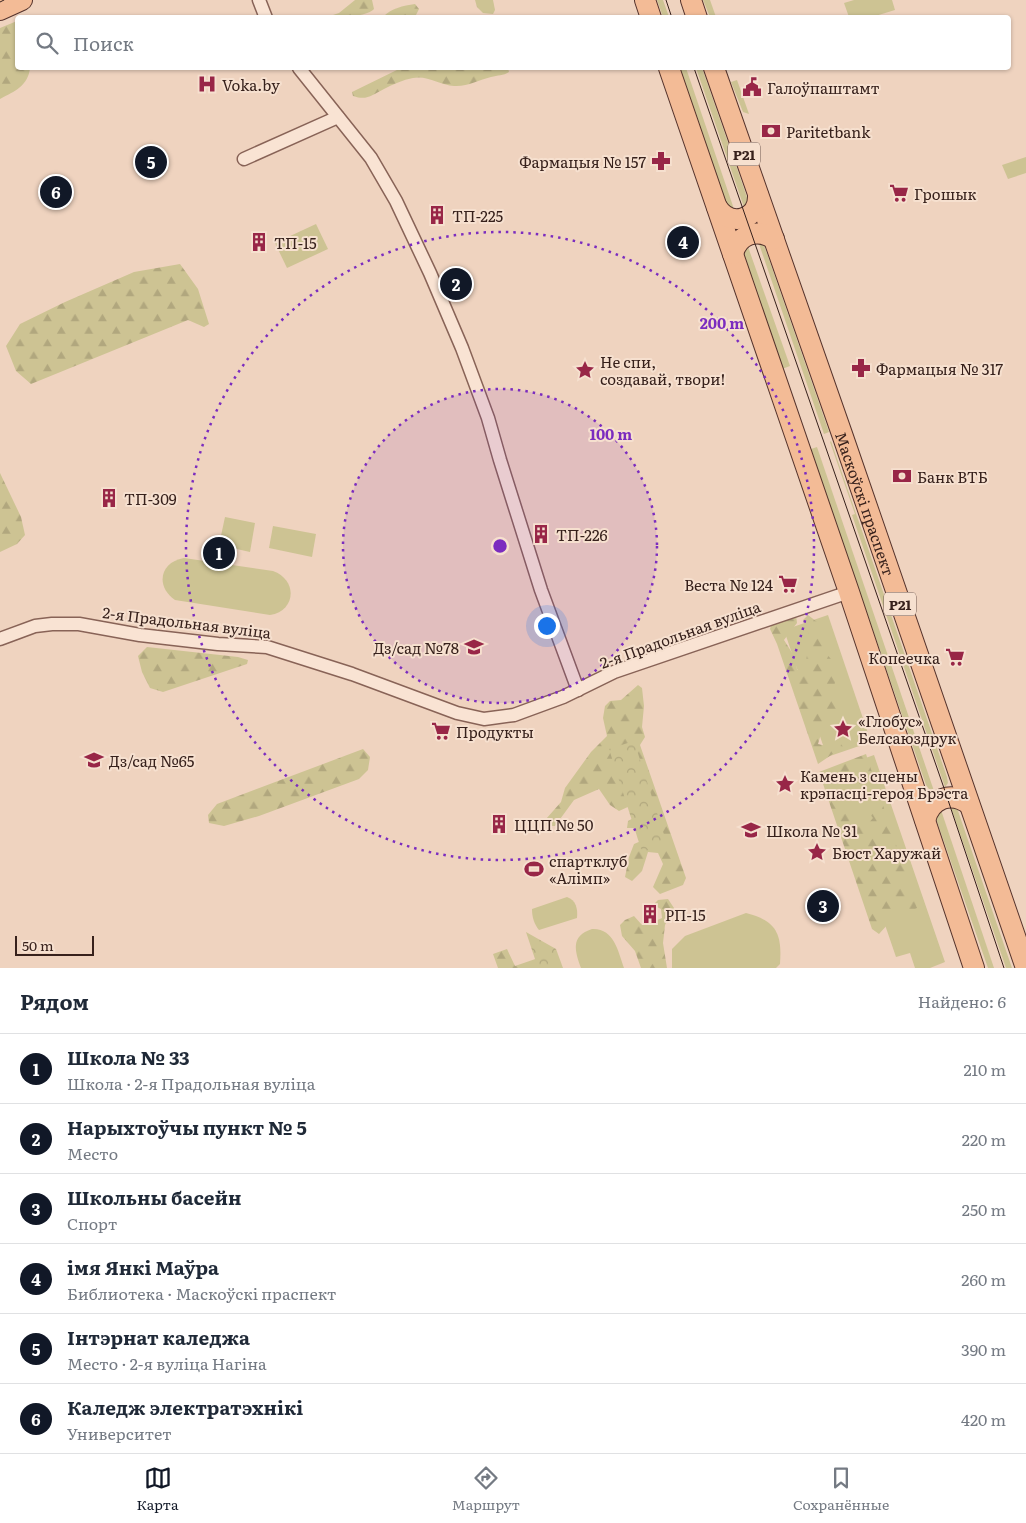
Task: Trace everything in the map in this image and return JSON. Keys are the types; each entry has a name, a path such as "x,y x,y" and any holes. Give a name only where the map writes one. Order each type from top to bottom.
{"main road":[{"path":"0,10 22,0"},
{"path":"646,0 651,15"},
{"path":"691,0 696,15"},
{"path":"670,70 849,592 974,968"},
{"name":"Маскоўскі праспект","path":"715,70 1026,968"},
{"path":"717,207 728,218 744,218 755,209 758,194"},
{"path":"733,254 740,240 750,234 763,234 774,240"},
{"path":"915,788 930,794 942,792 954,783 958,773"},
{"path":"926,820 929,809 943,798 954,797 969,804"}],"street":[{"path":"259,0 265,15"},
{"path":"300,70 371,158 396,201 430,272 462,348 488,418 541,590 578,690"},
{"path":"244,159 338,117"},
{"name":"2-я Прадольная вуліца","path":"0,639 35,626 79,624 140,635 218,644 267,647 352,674 457,713 484,719 514,714 564,698 614,672 849,592"}],"green space":[{"path":"355,0 372,0 374,9 365,14 333,15 339,13"},
{"path":"475,0 493,0 495,10 493,14 483,13 477,7"},
{"path":"657,0 663,0 668,15 662,15"},
{"path":"703,0 710,0 715,15 709,15"},
{"path":"854,0 892,0 895,10 879,15 848,15 844,3"},
{"path":"415,4 419,9 416,15 385,15 393,9"},
{"path":"15,22 15,70 30,70 24,84 0,99 0,28"},
{"path":"397,70 508,70 509,72 459,86 418,77 394,84 369,97 353,96 352,92"},
{"path":"680,70 687,70 736,215 728,210"},
{"path":"697,70 703,70 749,203 745,210"},
{"path":"737,80 749,114 743,112 731,82"},
{"path":"1026,157 1026,173 1008,179 1002,165"},
{"path":"316,224 328,249 287,268 275,243"},
{"path":"757,238 763,242 829,432 824,434"},
{"path":"746,241 790,366 782,369 742,250"},
{"path":"180,264 198,289 209,324 204,327 188,320 31,384 16,371 6,346 20,324 134,272"},
{"path":"831,441 947,777 948,783 945,787 852,515 855,514"},
{"path":"817,447 934,791 926,785 811,449"},
{"path":"0,473 21,517 25,535 17,544 0,552"},
{"path":"225,517 255,523 250,552 219,545"},
{"path":"273,526 316,534 312,557 269,548"},
{"path":"184,558 273,571 287,581 291,595 289,602 285,608 270,615 175,600 165,588 163,575 165,569 170,564"},
{"path":"796,615 797,623 784,640 796,659 797,670 805,667 810,637 803,620 808,615 821,625 824,651 837,666 833,698 839,712 837,721 824,724 818,744 831,747 840,742 843,747 818,764 777,644 770,629 772,622"},
{"path":"828,615 871,742 827,757 784,630"},
{"path":"147,647 238,657 248,660 247,664 163,692 150,688 142,672 138,656"},
{"path":"638,685 642,688 644,706 642,727 645,737 640,745 686,878 683,885 660,894 653,887 663,864 658,853 648,852 642,871 632,881 625,877 634,844 648,838 643,824 634,828 627,828 628,821 637,816 630,806 619,811 610,805 599,789 574,800 555,826 547,826 546,819 561,802 565,788 591,752 607,736 603,718 605,706 610,701 621,700"},
{"path":"634,741 667,844 642,852 609,749"},
{"path":"363,749 370,757 368,770 359,779 259,816 224,826 209,823 208,815 217,804"},
{"path":"866,754 917,908 907,913 898,913 879,934 872,929 819,772","holes":["852,770 859,781 862,804 873,818 867,825 844,797 839,774"]},
{"path":"874,755 945,962 930,968 915,968 910,953 896,957 832,770"},
{"path":"949,802 956,805 1012,968 1006,968"},
{"path":"939,804 994,968 988,968 934,813"},
{"path":"567,897 576,905 577,918 539,930 532,915 532,909"},
{"path":"668,899 674,908 665,925 663,943 667,968 641,968 635,951 622,936 620,925 625,920 634,916 642,925 662,918 661,909 653,905 658,900"},
{"path":"746,913 765,920 775,930 780,944 780,964 776,968 672,968 672,949 685,936"},
{"path":"592,929 605,932 610,936 617,948 624,968 581,968 576,950 577,940 585,932"},
{"path":"526,932 556,949 563,968 538,968"},
{"path":"507,949 515,966 544,956 548,968 498,968 493,954"}],"tram line":[{"path":"0,2 4,0"},
{"path":"666,0 671,15"},
{"path":"695,70 945,791 1004,968"}],"place":[{"name":"Voka.by","path":"207,84"},
{"name":"Галоўпаштамт","path":"752,87"},
{"name":"Paritetbank","path":"771,131"},
{"name":"Фармацыя № 157","path":"661,161"},
{"name":"Інтэрнат каледжа","path":"151,162"},
{"name":"Каледж электратэхнікі","path":"56,192"},
{"name":"Грошык","path":"899,193"},
{"name":"ТП-225","path":"437,215"},
{"name":"ТП-15","path":"259,242"},
{"name":"імя Янкі Маўра","path":"683,242"},
{"name":"Нарыхтоўчы пункт № 5","path":"456,284"},
{"name":"Фармацыя № 317","path":"861,368"},
{"name":"Не спи, создавай, твори!","path":"585,370"},
{"name":"Банк ВТБ","path":"902,476"},
{"name":"ТП-309","path":"109,498"},
{"name":"ТП-226","path":"541,534"},
{"name":"Школа № 33","path":"219,553"},
{"name":"Веста № 124","path":"788,584"},
{"name":"Дз/сад №78","path":"474,647"},
{"name":"Копеечка","path":"955,657"},
{"name":"«Глобус» Белсаюздрук","path":"843,729"},
{"name":"Продукты","path":"441,731"},
{"name":"Дз/сад №65","path":"94,760"},
{"name":"Камень з сцены крэпасці-героя Брэста","path":"785,784"},
{"name":"ЦЦП № 50","path":"499,824"},
{"name":"Школа № 31","path":"751,830"},
{"name":"Бюст Харужай","path":"817,852"},
{"name":"спартклуб «Алімп»","path":"534,869"},
{"name":"Школьны басейн","path":"823,906"},
{"name":"РП-15","path":"650,914"}]}
